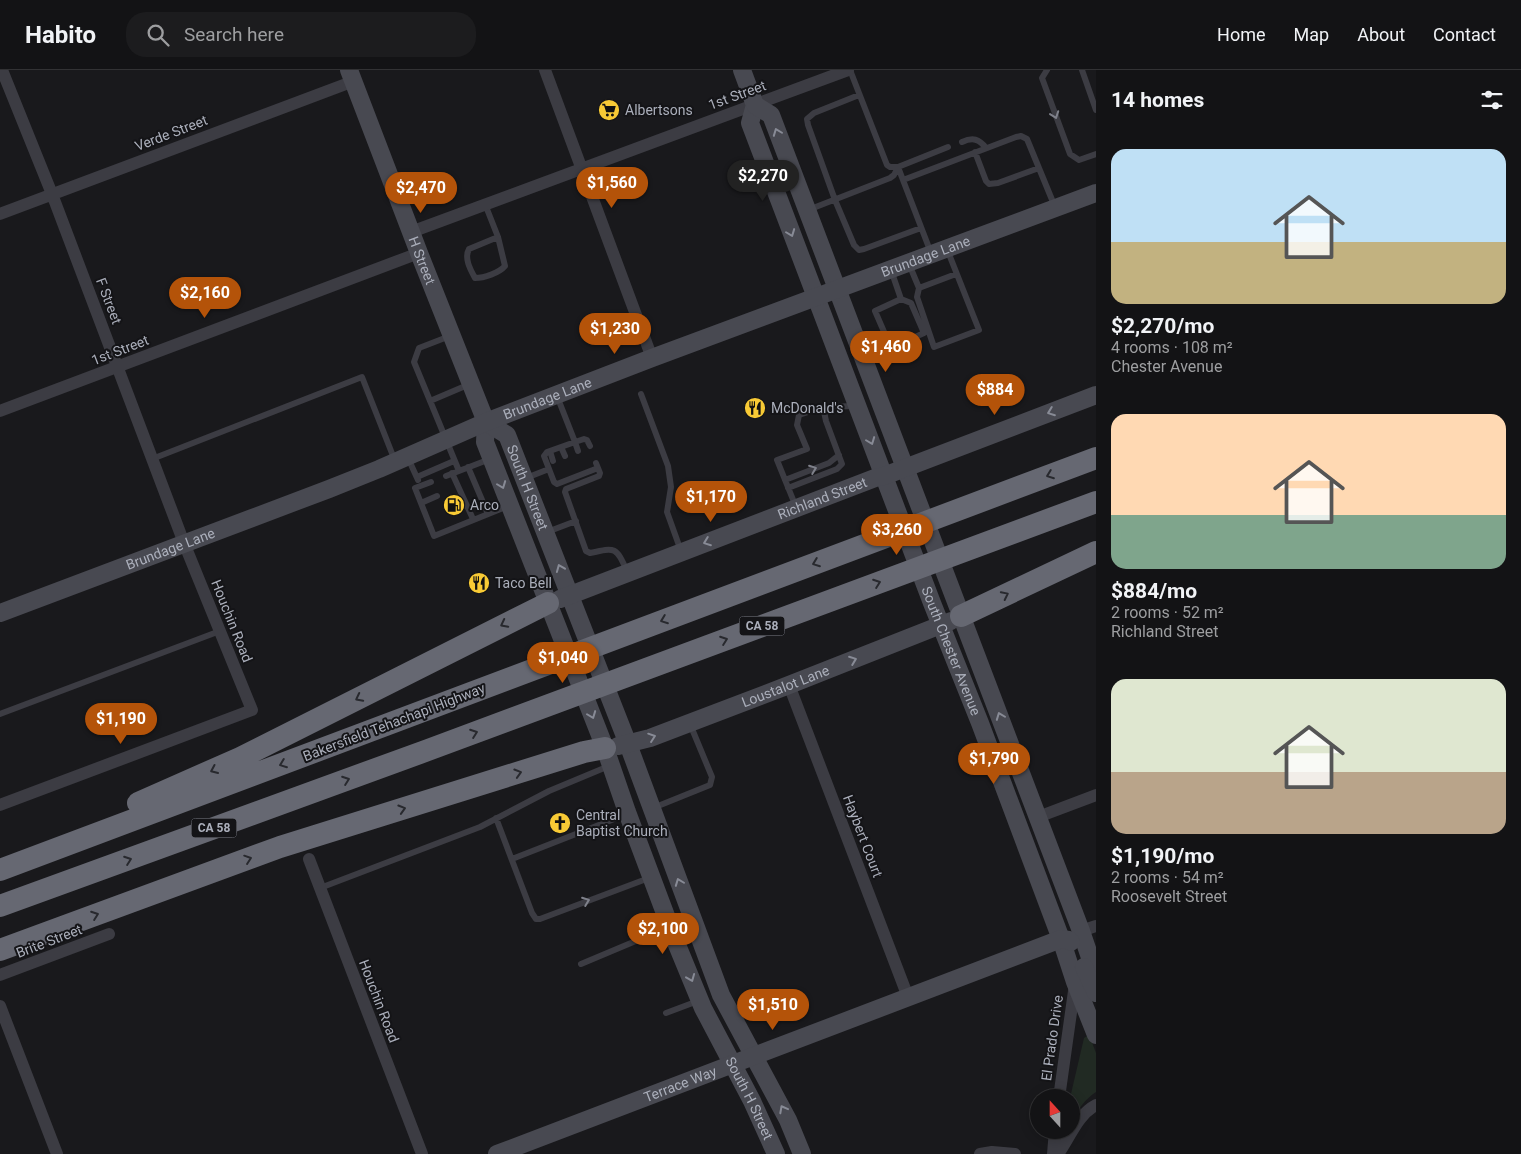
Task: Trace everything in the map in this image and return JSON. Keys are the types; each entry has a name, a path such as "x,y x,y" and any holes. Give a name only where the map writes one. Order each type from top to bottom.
{"highway":[{"name":"Bakersfield Tehachapi Highway","path":"0,870 1096,458"},
{"name":"CA 58","path":"0,906 437,747 1096,502"},
{"path":"951,621 1096,552"},
{"path":"0,863 240,758 552,612"},
{"path":"0,950 307,838 584,752 605,750"}],"main road":[{"path":"742,70 755,105"},
{"name":"H Street","path":"352,75 419,253 486,422"},
{"name":"South Chester Avenue","path":"1096,975 1089,929 951,621 932,603 750,123 755,105 771,115 953,595 951,621 980,723 1096,1035"},
{"name":"Brundage Lane","path":"0,613 329,489 486,422 652,358 1096,193"},
{"name":"Richland Street","path":"552,612 570,595 1096,395"},
{"name":"South H Street","path":"776,1154 752,1101 700,1000 670,926 605,750 485,442 486,422 507,435 628,744 721,995 788,1120 802,1154"},
{"name":"Loustalot Lane","path":"605,750 650,738 951,621"},
{"path":"980,723 992,739 1014,793 1024,807 1038,817"},
{"path":"1019,828 1031,838 1063,914 1074,928 1089,929"},
{"path":"1061,939 1071,942 1080,956 1096,993"},
{"name":"Terrace Way","path":"497,1154 1061,939"}],"street":[{"name":"F Street","path":"2,70 52,194 184,543"},
{"path":"545,70 652,358"},
{"name":"1st Street","path":"411,232 755,105 825,74 849,70"},
{"name":"Verde Street","path":"0,214 352,75"},
{"name":"1st Street","path":"0,411 419,253"},
{"name":"Houchin Road","path":"0,805 252,710 184,543"},
{"name":"Haybert Court","path":"789,685 908,997"},
{"path":"1038,817 1096,795"},
{"name":"Houchin Road","path":"309,859 422,1154"},
{"name":"Brite Street","path":"0,975 109,934"},
{"name":"El Prado Drive","path":"1060,1089 1075,982"},
{"path":"0,1006 57,1154"},
{"path":"1058,1154 1067,1142 1077,1122 1096,1105"},
{"path":"1053,1154 1054,1139"},
{"path":"980,1154 992,1152 1015,1154"}],"lane":[{"path":"849,70 887,165 898,167 948,147"},
{"path":"1046,70 1042,78 1070,154 1080,160 1096,154"},
{"path":"1082,70 1096,107"},
{"path":"859,95 814,114 808,119 808,125 835,200 854,245 859,250 864,249 921,228"},
{"path":"903,180 1021,136 1027,140 1055,207"},
{"path":"962,142 973,139 981,141 986,148"},
{"path":"975,152 986,181 989,184 998,184 1039,168"},
{"path":"898,167 921,228 956,274 979,330 934,347 917,297 919,288 908,262"},
{"path":"807,210 890,178 898,167"},
{"path":"485,204 498,237 505,266 501,270 475,278 466,256 468,249 498,237"},
{"path":"891,269 901,299"},
{"path":"919,288 956,274"},
{"path":"865,364 884,357 891,348 924,333 911,303 901,299 875,311 891,348"},
{"path":"452,336 419,348 414,362 454,461 452,474 455,489 473,519"},
{"path":"152,459 362,377 402,459 417,477 421,486"},
{"path":"430,401 470,384"},
{"path":"641,394 668,466 671,487 667,512 681,552"},
{"path":"556,395 578,451"},
{"path":"796,508 777,460 806,449 797,425 799,415 823,407 857,406"},
{"path":"788,488 837,469 842,464 826,421 823,407"},
{"path":"590,446 588,440 584,438 547,452 544,456 554,482 558,484 561,480 597,465 600,473 599,476 566,489 565,492 586,551 590,553 611,549 620,556 627,573"},
{"path":"561,447 565,456"},
{"path":"550,451 553,460"},
{"path":"785,480 829,463 839,455"},
{"path":"452,474 492,458"},
{"path":"417,477 454,461"},
{"path":"468,467 488,514"},
{"path":"524,479 549,469"},
{"path":"430,482 415,488 434,536 510,505"},
{"path":"421,503 437,496"},
{"path":"546,532 576,521"},
{"path":"0,714 220,632"},
{"path":"651,808 710,785 712,778 690,723"},
{"path":"320,888 472,830 549,792 605,750"},
{"path":"512,859 628,814"},
{"path":"496,818 532,913 536,918 540,919 651,877"},
{"path":"581,964 670,926"},
{"path":"666,1013 700,1000"}],"shaded area":[{"path":"1090,1037 1096,1053 1096,1092 1080,1108 1080,1089 1072,1089 1084,1038"}],"place":[{"name":"Albertsons","path":"609,110"},
{"name":"McDonald's","path":"755,408"},
{"name":"Arco","path":"454,505"},
{"name":"Taco Bell","path":"479,583"},
{"name":"Central Baptist Church","path":"560,823"}]}
